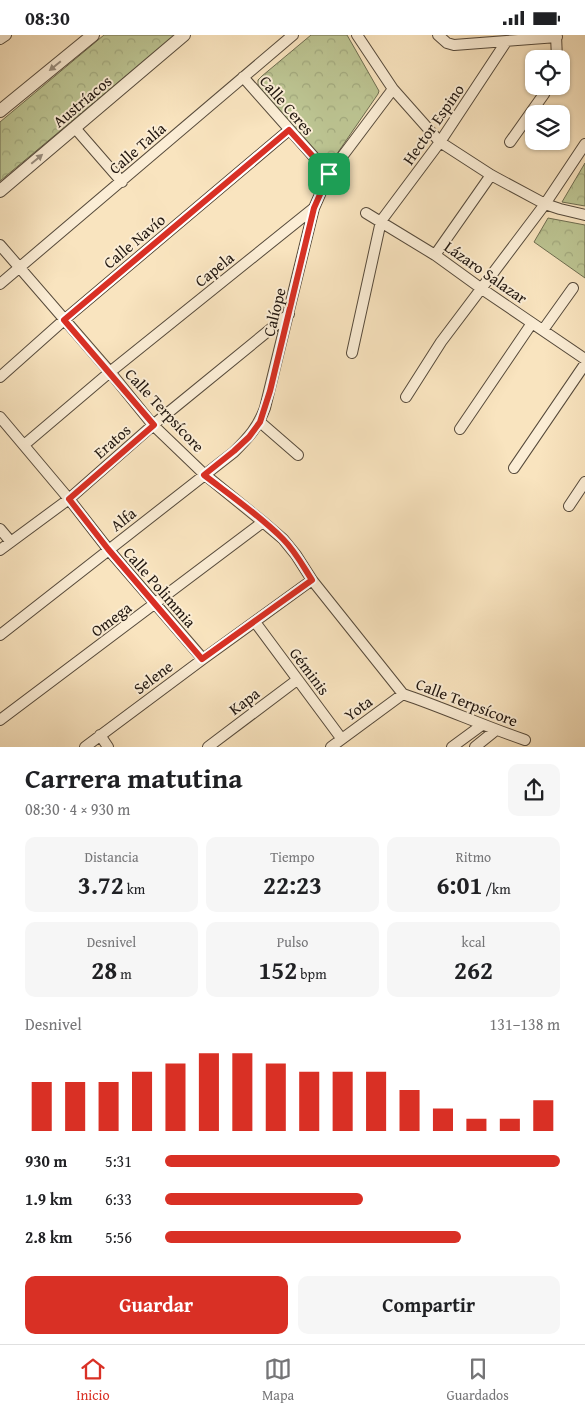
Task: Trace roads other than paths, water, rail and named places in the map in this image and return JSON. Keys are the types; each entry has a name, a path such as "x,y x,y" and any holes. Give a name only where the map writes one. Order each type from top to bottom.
{"street":[{"path":"0,39 6,35"},
{"path":"0,111 93,35"},
{"name":"Austríacos","path":"0,191 184,35"},
{"name":"Calle Talía","path":"0,284 293,35"},
{"path":"357,35 393,89 440,142 490,175 545,204 585,215"},
{"path":"438,35 447,43 454,45 506,42 556,36 557,50"},
{"name":"Hector Espino","path":"381,221 440,142 506,42"},
{"name":"Calle Ceres","path":"243,77 329,174"},
{"name":"Capela","path":"24,445 110,372 314,208 329,174 393,89"},
{"path":"510,142 543,95"},
{"path":"75,128 122,182"},
{"name":"Calle Navío","path":"0,377 64,320 289,130"},
{"path":"406,397 441,342 545,204 585,144"},
{"path":"435,255 490,175"},
{"name":"Calíope","path":"260,422 270,391 314,208"},
{"name":"Lázaro Salazar","path":"366,213 435,255 585,359"},
{"path":"352,353 381,221"},
{"name":"Calle Terpsícore","path":"0,245 154,425 204,475 283,539 312,580 403,694 525,740"},
{"path":"543,330 573,287"},
{"name":"Eratos","path":"0,550 69,499 154,425 288,314"},
{"path":"460,429 532,323"},
{"path":"514,468 585,364"},
{"name":"Calle Polimmia","path":"0,417 108,549 202,659"},
{"path":"260,422 298,455"},
{"name":"Alfa","path":"0,635 234,451 249,437 260,422"},
{"path":"569,505 585,482"},
{"name":"Omega","path":"0,720 263,522"},
{"path":"0,529 11,542"},
{"name":"Selene","path":"85,747 202,659 312,580"},
{"name":"Géminis","path":"255,622 341,739"},
{"name":"Kapa","path":"208,747 297,680"},
{"name":"Yota","path":"331,747 403,694"},
{"path":"452,747 482,725"},
{"path":"475,747 496,730"},
{"path":"100,735 108,747"}]}
